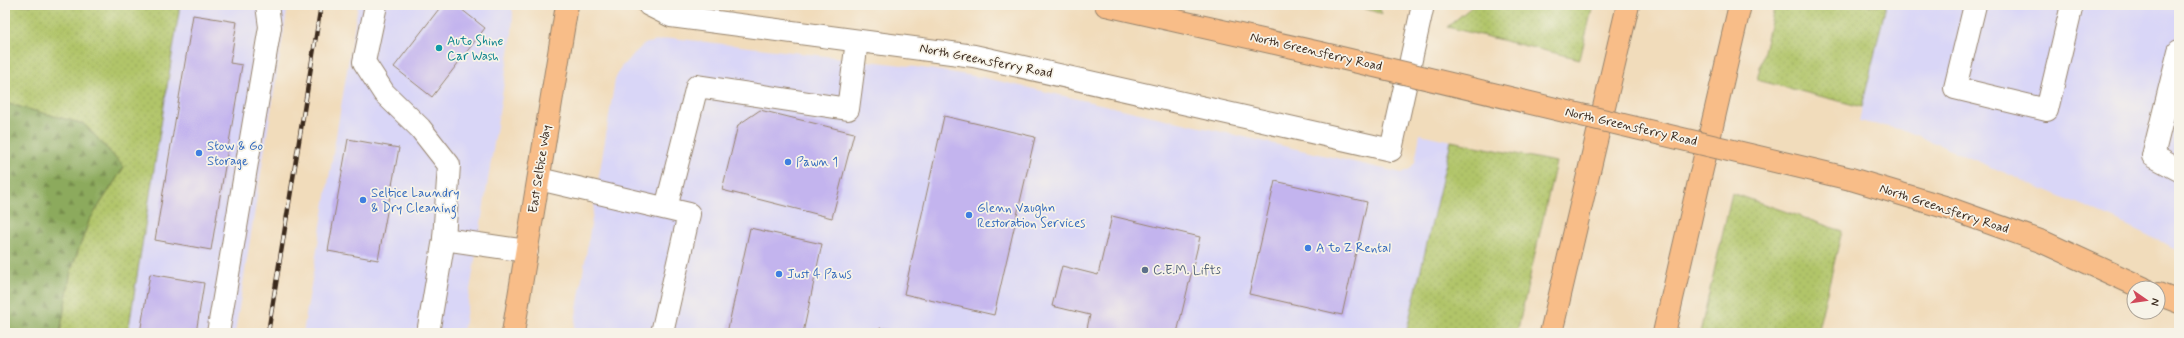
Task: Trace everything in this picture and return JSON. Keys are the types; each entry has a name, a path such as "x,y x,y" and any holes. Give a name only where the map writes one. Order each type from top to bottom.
{"main road":[{"name":"East Seltice Way","path":"513,333 567,5"},
{"name":"North Greensferry Road","path":"1106,5 1320,53 1851,179 1948,208 2044,242 2126,280"},
{"path":"1551,333 1628,5"},
{"path":"1664,333 1740,5"},
{"path":"2166,297 2179,302"}],"street":[{"path":"218,333 270,27 267,5"},
{"path":"376,5 364,62 384,93 420,128 449,165 444,239 428,333"},
{"name":"North Greensferry Road","path":"650,5 671,16 974,56 1392,150 1423,5"},
{"path":"1975,5 1955,88 2047,110 2072,5"},
{"path":"666,208 697,86 848,109 857,41"},
{"path":"2179,51 2153,156 2179,170"},
{"path":"539,179 688,214 662,333"},
{"path":"444,239 527,251"}],"shaded area":[{"path":"180,5 288,5 235,333 128,333"},
{"path":"358,5 510,5 513,12 512,34 463,333 303,333"},
{"path":"1886,5 2179,5 2179,250 2105,215 1904,130 1859,121"},
{"path":"672,38 902,65 981,77 1402,173 1410,169 1415,162 1420,134 1451,141 1406,333 573,333 615,80 621,67 644,44"}],"green space":[{"path":"5,5 180,5 128,333 60,333 71,270 89,221 124,167 84,124 5,103"},
{"path":"1354,5 1378,5 1382,14"},
{"path":"1474,5 1593,5 1580,59 1447,27"},
{"path":"1775,5 1886,5 1862,107 1757,80"},
{"path":"5,103 84,124 124,167 89,221 71,270 60,333 5,333"},
{"path":"1451,141 1556,162 1517,333 1406,333"},
{"path":"1732,193 1842,231 1817,333 1700,333"}],"building":[{"name":"Auto Shine Car Wash","path":"442,5 456,5 485,28 432,97 394,67"},
{"name":"Stow & Go Storage","path":"193,15 237,22 230,63 242,65 211,250 155,240"},
{"name":"Pawn 1","path":"760,110 854,133 832,218 722,190 738,125"},
{"name":"Glenn Vaughn Restoration Services","path":"944,116 1035,137 994,315 904,294"},
{"name":"Seltice Laundry & Dry Cleaning","path":"348,139 399,148 378,260 328,251"},
{"name":"A to Z Rental","path":"1275,181 1367,202 1342,315 1249,294"},
{"name":"C.E.M. Lifts","path":"1112,216 1200,237 1177,333 1086,333 1090,315 1052,306 1062,266 1098,275"},
{"path":"750,228 822,244 803,333 727,333"},
{"path":"150,274 204,283 196,333 140,333"},
{"path":"880,328 900,332 900,333 879,333"}],"railway":[{"path":"268,333 321,5"}],"place":[{"name":"Auto Shine Car Wash","path":"439,48"},
{"name":"Stow & Go Storage","path":"199,153"},
{"name":"Pawn 1","path":"788,162"},
{"name":"Seltice Laundry & Dry Cleaning","path":"363,200"},
{"name":"Glenn Vaughn Restoration Services","path":"969,215"},
{"name":"A to Z Rental","path":"1308,248"},
{"name":"C.E.M. Lifts","path":"1145,270"},
{"name":"Just 4 Paws","path":"779,274"}]}
